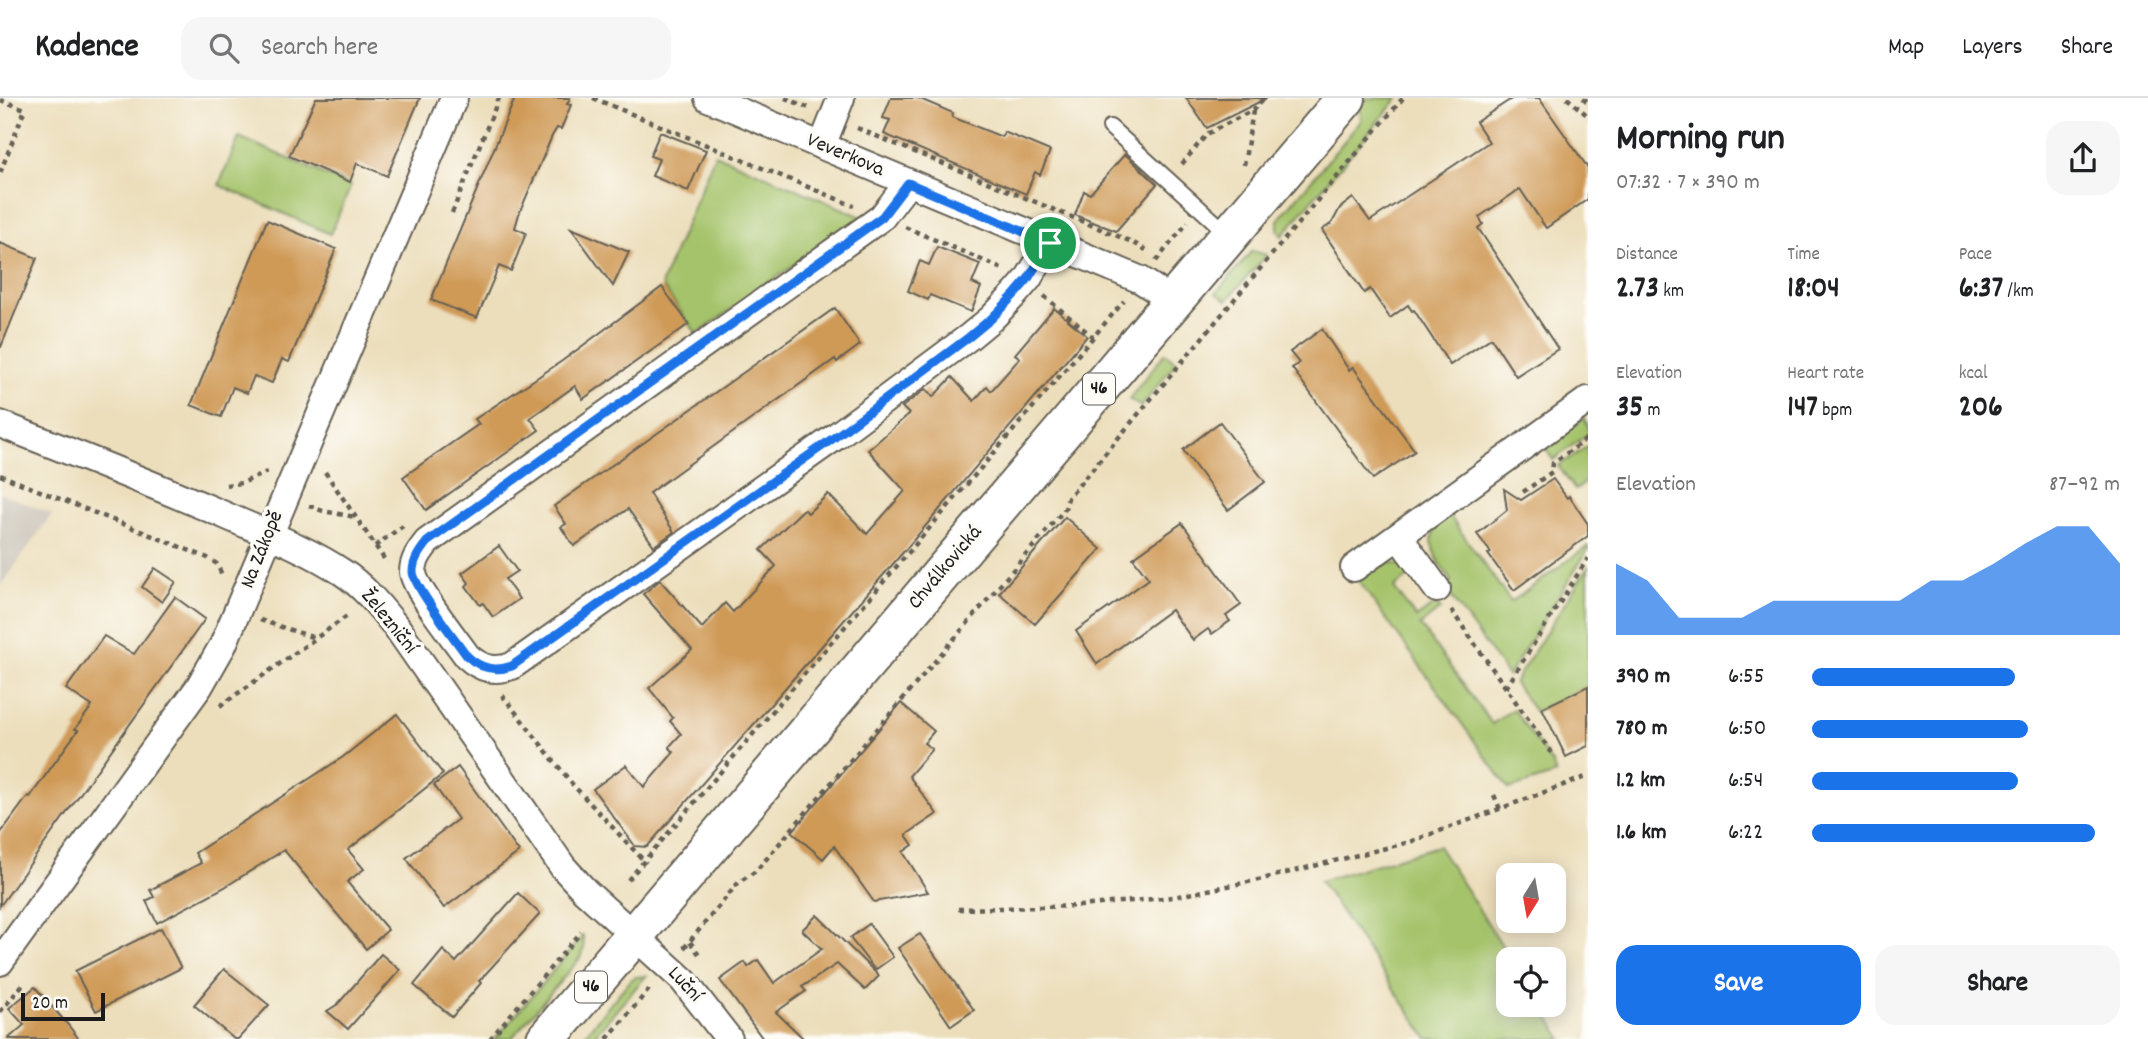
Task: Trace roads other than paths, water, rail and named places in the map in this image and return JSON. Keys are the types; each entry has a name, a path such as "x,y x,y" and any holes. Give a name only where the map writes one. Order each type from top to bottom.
{"main road":[{"name":"Chválkovická","path":"546,1039 1346,98"}],"street":[{"name":"Na Zákopě","path":"0,962 199,687 233,623 454,98"},
{"name":"Veverkova","path":"708,98 1141,280 1173,301"},
{"path":"822,146 837,108"},
{"path":"908,183 882,217 427,542 414,563 413,575 419,588 467,656 475,663 492,669 512,666 785,472 992,318 1028,279 1050,243"},
{"path":"1354,568 1588,400"},
{"name":"Železniční","path":"0,424 133,476 269,535 344,573 374,600 398,629 563,867 603,908 635,935"},
{"path":"1399,537 1437,589"},
{"name":"Luční","path":"635,935 691,990 729,1039"}],"lane":[{"path":"1110,127 1229,235"}]}
